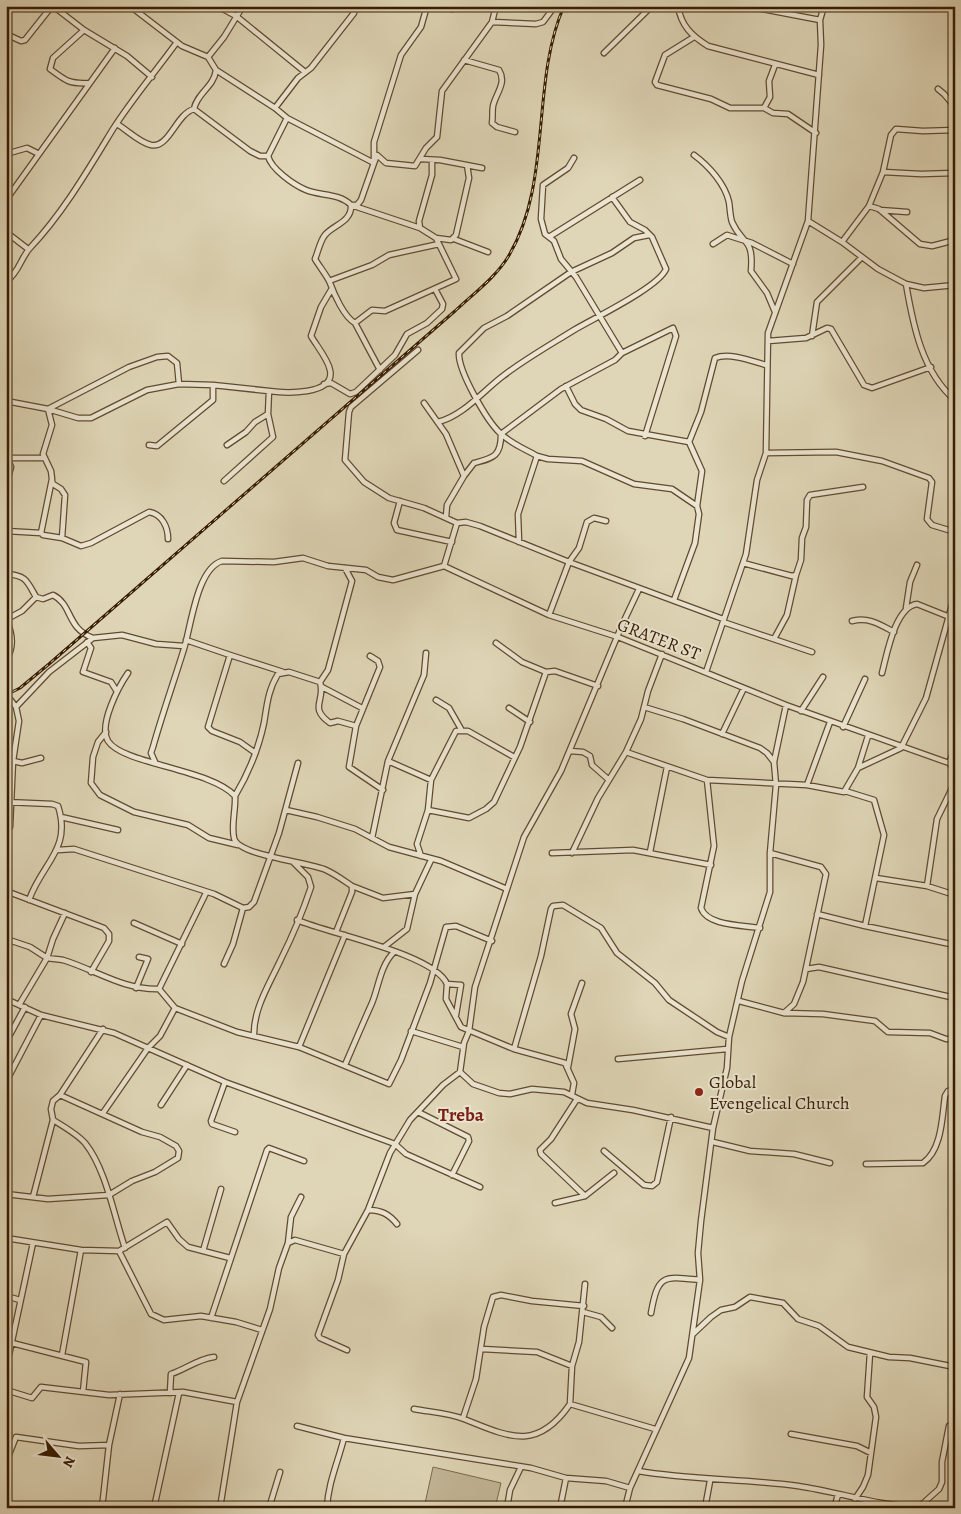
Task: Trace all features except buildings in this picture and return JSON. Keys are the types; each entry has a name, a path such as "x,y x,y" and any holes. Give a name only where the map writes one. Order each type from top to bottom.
{"street":[{"path":"6,34 21,41 25,40 52,6 84,30 115,48 152,77"},
{"path":"130,6 177,42 208,57 216,70 275,108 287,118 374,163"},
{"path":"217,6 236,16 305,72"},
{"path":"208,57 224,38 243,6"},
{"path":"374,163 374,142 401,55 421,27 427,6"},
{"path":"437,6 452,9 467,6"},
{"path":"351,206 357,205 361,200 377,155 389,164 415,166 426,148 437,137 442,91 492,22 496,6"},
{"path":"492,22 536,24 543,22 555,6"},
{"path":"604,54 652,6"},
{"path":"678,6 681,21 694,38 708,46 819,76"},
{"path":"746,6 820,20"},
{"path":"706,672 743,564 757,480 766,453 766,365 768,341 775,312 808,221 816,133 820,20 824,6"},
{"path":"275,108 298,78 311,68 354,13"},
{"path":"84,30 53,58 50,69 66,81 74,84 89,83"},
{"path":"694,38 665,55 655,82 657,85 711,99 730,108 764,108 773,113 788,114 816,133"},
{"path":"6,282 16,274 28,249 56,219 76,186 97,158 117,124 177,42"},
{"path":"6,200 115,48"},
{"path":"464,60 499,70 502,77 501,88 494,104 492,123 497,127 515,132"},
{"path":"764,108 770,97 770,80 775,64"},
{"path":"194,109 199,96 211,85 216,70"},
{"path":"938,89 955,108"},
{"path":"117,124 147,144 156,146 161,144 188,111 194,109"},
{"path":"194,109 250,151 260,156 268,156"},
{"path":"268,156 287,118"},
{"path":"842,242 869,206 883,172 892,135 896,129 923,131 955,130"},
{"path":"6,154 27,148 39,154"},
{"path":"694,155 712,172 724,189 732,222 748,242 752,257 751,271 767,293 775,312"},
{"path":"268,156 273,166 306,190 344,200 351,206 420,228 436,238 454,239 488,252"},
{"path":"574,158 568,168 545,182 541,188 541,219 545,234 554,241 561,259 622,353"},
{"path":"421,159 482,168"},
{"path":"420,228 419,221 432,175 432,160"},
{"path":"454,239 469,178 467,165"},
{"path":"883,172 955,173"},
{"path":"549,238 640,180"},
{"path":"438,422 458,414 504,375 598,315 652,285 662,275 666,268 650,235 630,222 612,197"},
{"path":"351,206 351,211 346,220 325,235 315,259 324,276 330,281 331,290 352,322 355,323 380,370"},
{"path":"869,206 878,210 920,244 932,246 955,240"},
{"path":"878,210 907,212"},
{"path":"808,221 906,284 924,288 955,285"},
{"path":"6,232 28,249"},
{"path":"650,235 634,238 612,253 571,272 515,312 484,328 461,349 458,359 488,419 501,434 537,456 548,459 582,461 634,484 672,489 697,506"},
{"path":"714,244 727,235 748,242 793,264"},
{"path":"355,323 372,310 385,312 453,281 456,276 436,238"},
{"path":"330,281 372,265 388,254 439,244"},
{"path":"812,336 817,302 862,257"},
{"path":"906,284 919,345 944,391 955,400"},
{"path":"324,384 331,384 350,394 356,392 395,355 407,334 427,322 442,309 443,304 434,289"},
{"path":"6,401 48,409 78,418 91,418 147,390 179,384 213,385 292,394 311,392 324,384 330,377 330,369 311,336 321,307 331,290"},
{"path":"501,434 566,386 669,328 675,329 676,336 645,436"},
{"path":"768,341 812,336 827,328 834,332 864,385 868,387 931,367"},
{"path":"418,350 351,408 349,412 345,460 364,482 390,498 446,517 457,523 466,522 639,589 674,600 723,621 812,652"},
{"path":"48,409 129,367 157,357 168,356 177,363 179,384"},
{"path":"674,600 697,535 700,514 697,506 702,471 689,442 700,412 715,358 730,357 766,365"},
{"path":"150,445 156,446 212,400 213,385"},
{"path":"566,386 575,404 581,410 606,419 628,431 645,436 689,442"},
{"path":"224,481 241,464 270,442 273,437 268,414 269,391"},
{"path":"424,403 446,434 464,476"},
{"path":"48,409 52,420 44,449 45,458 51,470 53,484 65,495 62,538"},
{"path":"227,445 268,414"},
{"path":"446,517 447,505 464,476 474,463 489,460 498,452 501,445 501,434"},
{"path":"766,453 836,452 882,461 929,478 932,482 927,519 932,525 955,532"},
{"path":"6,485 11,467 8,456 45,458"},
{"path":"519,542 518,514 537,456"},
{"path":"41,533 52,479"},
{"path":"774,639 786,615 801,560 802,538 806,527 807,500 810,495 862,487"},
{"path":"400,501 394,523 397,530 452,542"},
{"path":"6,530 41,533 54,538 62,538 81,546 92,543 130,523 140,515 149,512 160,517 168,530 168,539"},
{"path":"549,615 570,562 579,548 587,522 594,518 606,521"},
{"path":"155,762 151,753 186,640 197,596 216,563 222,561 274,562 302,558 328,566 366,570 378,578 393,580 444,566 457,523"},
{"path":"743,564 792,576 796,575"},
{"path":"882,673 894,632 906,608 910,582 917,565"},
{"name":"GRATER ST","path":"444,566 549,615 618,637 843,727 949,763"},
{"path":"345,568 352,581 328,670 321,685 318,708 321,717 330,723 338,721 356,726"},
{"path":"6,574 17,575 29,582 36,597 43,599 53,595 56,597 65,605 72,623 86,635 94,638 122,636 156,644 184,646"},
{"path":"347,1350 320,1338 318,1335 338,1280 344,1254 368,1210 395,1144 418,1112 443,1085 460,1072 463,1047 470,1031 475,987 492,942 524,837 561,771 639,589"},
{"path":"858,768 902,748 926,698 947,616 955,594"},
{"path":"6,660 11,651 12,635 6,619 22,611 36,597"},
{"path":"906,608 917,604 947,616"},
{"path":"852,621 863,618 872,620 894,632"},
{"path":"6,705 15,705 49,672 94,638"},
{"path":"186,640 289,672 321,685 362,708"},
{"path":"87,642 91,648 83,672 111,682 116,690"},
{"path":"496,643 522,662 546,672 555,671 598,686"},
{"path":"372,838 388,762 424,675 426,653"},
{"path":"572,853 609,780 626,752 662,654"},
{"path":"230,655 208,727 212,731 240,742 254,752"},
{"path":"370,656 378,661 380,667 356,726 349,767 382,790"},
{"path":"238,845 234,839 235,796 244,780 264,724 266,700 278,674 285,672"},
{"path":"428,810 473,817 494,802 530,722 546,672"},
{"path":"128,673 116,690 112,701 106,732 108,741 119,750 222,785 235,796"},
{"path":"802,711 823,677"},
{"path":"843,727 865,679"},
{"path":"722,734 744,688"},
{"path":"6,694 15,705 18,737 13,761 9,803 10,827 6,832"},
{"path":"436,700 449,708 461,729 514,757"},
{"path":"625,1508 630,1488 655,1429 684,1373 693,1334 700,1280 698,1254 701,1221 713,1128 724,1083 729,1036 739,1001 742,981 770,892 770,852 776,785 774,762 786,705"},
{"path":"644,707 683,719 760,748 774,762"},
{"path":"509,708 530,722"},
{"path":"807,785 830,722"},
{"path":"421,856 417,844 428,810 431,780 452,734 461,729"},
{"path":"106,732 98,742 93,756 91,783 100,795 134,812 188,825 209,838 238,845 271,857 325,870 352,886 383,898 415,894"},
{"path":"845,792 858,768 868,736"},
{"path":"955,748 949,763 955,770"},
{"path":"570,751 583,752 590,756 592,765 609,780"},
{"path":"626,752 707,780 776,785 807,785 874,800 878,808 884,835 865,926"},
{"path":"13,761 22,763 41,758"},
{"path":"388,762 431,780"},
{"path":"58,850 74,849 206,893 243,908 249,907 254,902 271,857 298,763"},
{"path":"650,852 667,767"},
{"path":"707,780 714,846 701,908 713,920 760,928"},
{"path":"927,886 937,819 955,782"},
{"path":"9,803 52,804 58,806 61,817 63,832 58,850 34,884 28,900"},
{"path":"286,810 317,816 355,829 389,847 431,860 441,861 507,889"},
{"path":"61,817 118,830"},
{"path":"552,853 633,850 711,865"},
{"path":"770,852 824,869 826,874 799,995 794,1004 784,1013"},
{"path":"384,948 407,929 415,894 431,860"},
{"path":"254,1036 254,1026 262,999 310,887 308,876 294,863"},
{"path":"876,878 927,886 955,895"},
{"path":"336,932 352,892 352,886"},
{"path":"6,891 104,928 109,934 109,941 91,972"},
{"path":"159,990 206,893"},
{"path":"514,1049 541,956 551,909 558,905 563,905 595,923 617,953 655,983 669,1000 717,1032 729,1036"},
{"path":"224,964 233,944 243,908"},
{"path":"19,1004 47,958 65,913"},
{"path":"817,914 955,945"},
{"path":"297,920 425,963 443,975 447,984 446,1000 461,1027 514,1049 565,1063 574,1083 572,1094"},
{"path":"134,923 182,944"},
{"path":"6,939 30,947 47,958 61,960 136,988 159,990 175,1008 254,1036 299,1047 388,1084 400,1060 434,970 446,927 456,926 492,942"},
{"path":"299,1047 345,935"},
{"path":"345,1065 377,991 383,967 387,958 394,952"},
{"path":"136,988 148,964 148,959 139,956"},
{"path":"806,969 819,967 955,998"},
{"path":"568,1067 575,1029 571,1014 582,983"},
{"path":"447,984 461,984 456,1015"},
{"path":"6,999 41,1015 103,1029 225,1082 395,1144 406,1154 480,1187"},
{"path":"739,1001 784,1013 823,1014 875,1021 888,1032 930,1034 955,1039"},
{"path":"6,1042 25,1007"},
{"path":"103,1113 148,1048 160,1036 175,1008"},
{"path":"6,1082 41,1015"},
{"path":"33,1197 53,1120 51,1115 53,1101 60,1095 103,1029"},
{"path":"411,1031 463,1047"},
{"path":"618,1059 727,1049"},
{"path":"161,1105 187,1065"},
{"path":"460,1072 473,1084 506,1094 532,1088 572,1094 577,1099 596,1106 671,1118 713,1128"},
{"path":"225,1082 211,1121 212,1124 235,1132"},
{"path":"866,1164 923,1164 930,1158 936,1148 948,1090 955,1089"},
{"path":"6,1194 48,1200 109,1195 178,1158 179,1152 176,1146 160,1137 142,1132 103,1113 68,1101 60,1095"},
{"path":"577,1099 551,1139 540,1150 541,1154 585,1196"},
{"path":"418,1112 468,1137 469,1141 452,1175"},
{"path":"604,1151 644,1185 652,1186 657,1182 671,1118"},
{"path":"53,1120 84,1142 93,1155 109,1195 125,1248"},
{"path":"712,1142 750,1151 794,1154 830,1163"},
{"path":"211,1318 267,1150 269,1148 304,1161"},
{"path":"555,1203 585,1196 614,1173"},
{"path":"203,1251 221,1189"},
{"path":"220,1508 236,1402 274,1297 279,1268 288,1243 291,1217 301,1197"},
{"path":"368,1210 376,1210 390,1216 397,1224"},
{"path":"6,1238 81,1250 119,1251 167,1222 184,1244 230,1258"},
{"path":"288,1243 295,1240 344,1254"},
{"path":"6,1369 33,1243"},
{"path":"62,1355 81,1250"},
{"path":"119,1251 151,1314 164,1320 189,1316 211,1318 236,1322 262,1330"},
{"path":"651,1313 657,1287 661,1281 667,1278 700,1280"},
{"path":"414,1409 463,1418 490,1430 523,1438 549,1427 570,1404 572,1366 579,1342 584,1309 585,1284"},
{"path":"463,1418 468,1408 482,1349 484,1327 493,1297 497,1294 584,1309 601,1317 612,1328"},
{"path":"6,1296 20,1300"},
{"path":"693,1334 711,1317 722,1310 735,1308 750,1297 783,1303 798,1319 819,1326 841,1344 870,1353 910,1358 955,1367"},
{"path":"12,1343 86,1362 83,1392"},
{"path":"482,1349 538,1352 572,1366"},
{"path":"855,1498 863,1487 871,1453 876,1418 874,1406 867,1397 870,1353"},
{"path":"170,1393 171,1374 189,1367 202,1359 214,1357"},
{"path":"6,1390 32,1398 41,1387 120,1394 179,1393 236,1402"},
{"path":"166,1508 154,1507 179,1393"},
{"path":"102,1508 109,1445 120,1394"},
{"path":"570,1404 625,1418 655,1429"},
{"path":"297,1426 344,1438 521,1468 566,1478 606,1481 630,1488"},
{"path":"638,1472 710,1481 790,1485 886,1505 920,1508 942,1482 942,1462 949,1426"},
{"path":"792,1434 857,1446 871,1453"},
{"path":"6,1462 16,1437 79,1446 109,1445"},
{"path":"327,1508 329,1481 334,1473 344,1438"},
{"path":"507,1508 510,1490 521,1468"},
{"path":"269,1508 280,1472"},
{"path":"560,1508 566,1478"},
{"path":"706,1508 710,1481"},
{"path":"834,1508 838,1495"}],"shaded area":[{"path":"433,1467 501,1483 495,1508 424,1508"}],"railway":[{"path":"6,695 20,688 49,664 455,311 503,265 522,228 531,197 537,165 547,67 554,36 564,6"}],"place":[{"name":"Global Evengelical Church","path":"699,1092"}],"district":[{"name":"Treba","path":"461,1115"}]}
